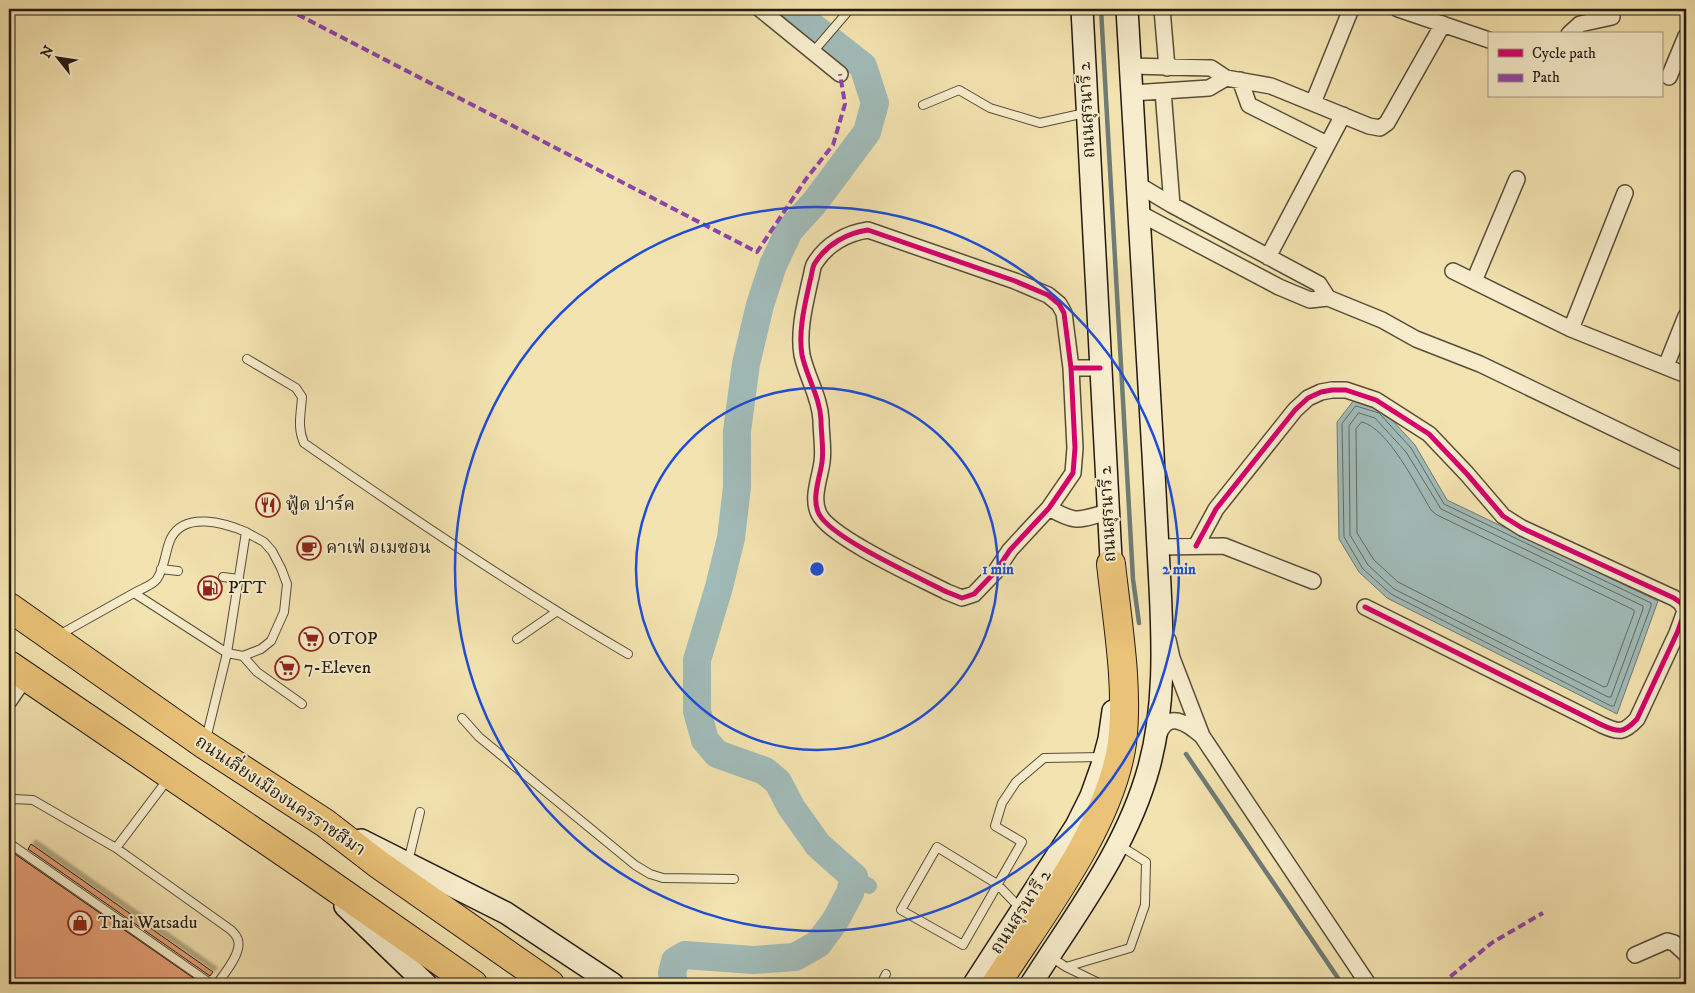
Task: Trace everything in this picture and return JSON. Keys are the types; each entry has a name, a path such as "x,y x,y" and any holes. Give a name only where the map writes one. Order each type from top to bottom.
{"highway":[{"path":"981,982 1071,867 1101,811 1114,778 1119,759 1123,722 1123,681 1111,564"},
{"name":"ถนนเลี่ยงเมืองนครราชสีมา","path":"9,607 205,745 325,822 378,864 550,984"},
{"path":"17,671 304,866 473,984"}],"main road":[{"name":"ถนนสุรนารี 2","path":"981,982 1022,910 1076,826 1090,796 1109,739 1114,684 1111,564 1082,9"},
{"path":"1031,984 1058,961 1119,845 1138,801 1149,765 1156,732 1161,690 1163,657 1158,547 1127,9"},
{"path":"325,822 506,913 613,984"},
{"path":"304,866 426,984"}],"street":[{"path":"760,9 817,48 840,74"},
{"path":"1162,9 1167,68"},
{"path":"1314,103 1350,9"},
{"path":"1398,9 1488,40"},
{"path":"1571,32 1580,24 1612,17"},
{"path":"1130,66 1211,68 1233,79 1271,86 1342,115 1380,128 1387,123 1443,24"},
{"path":"1669,77 1686,36"},
{"path":"1132,93 1209,88 1233,79"},
{"path":"1233,79 1249,105 1327,144"},
{"path":"1163,91 1172,205"},
{"path":"1268,257 1342,115"},
{"path":"1474,281 1517,179"},
{"path":"1137,184 1172,205 1319,284 1328,298"},
{"path":"1571,328 1625,193"},
{"path":"1139,212 1279,287 1310,300 1328,298 1382,320 1416,339 1480,364 1686,463"},
{"path":"868,230 1015,281 1048,295 1059,304 1064,313 1071,368 1075,464 1073,473 1049,508 1010,550 996,571 974,594 962,598 947,592 880,557 831,528 819,514 816,502 822,460 820,417 817,396 808,378 802,354 803,314 814,264 825,251 845,235 868,230"},
{"path":"1454,271 1571,328 1686,374"},
{"path":"1666,366 1686,316"},
{"path":"1071,368 1100,368"},
{"path":"1196,546 1216,509 1295,410 1308,398 1321,392 1346,390 1376,400 1429,434 1503,516 1522,528 1674,598 1681,603 1685,611 1638,719 1627,729 1621,731 1602,725 1365,607"},
{"path":"1049,508 1069,519 1079,520 1108,512"},
{"path":"1158,547 1224,546 1313,581"},
{"path":"1161,609 1172,658 1202,736 1368,984"},
{"path":"9,701 17,671"},
{"path":"1149,765 1160,730 1168,723 1184,722 1202,736"},
{"path":"1635,955 1667,940 1674,943 1686,954"}],"lane":[{"path":"817,48 850,9"},
{"path":"924,105 959,90 990,108 1040,123 1087,112"},
{"path":"247,359 296,388 302,397 299,420 300,433 304,443 556,612 628,654"},
{"path":"53,638 156,580 172,538 177,530 184,525 206,522 224,524 257,537 272,551 287,584 284,612 271,642 262,649 243,656 227,653 134,594"},
{"path":"205,745 227,653 246,532"},
{"path":"161,569 178,571"},
{"path":"223,577 238,579"},
{"path":"517,639 556,612"},
{"path":"243,656 257,672 302,704"},
{"path":"462,718 479,737 635,865 650,874 664,878 734,879"},
{"path":"1022,910 997,884 937,847 901,910 963,945 997,884 1022,842 996,826 1002,804 1016,782 1044,758 1104,757"},
{"path":"116,848 170,776"},
{"path":"9,803 14,799 32,800 116,848 231,930 238,938 239,944 236,956 217,984"},
{"path":"408,864 420,812"},
{"path":"9,843 211,984"},
{"path":"1058,961 1130,948 1146,905 1146,862 1119,845"},
{"path":"1058,961 1101,984"},
{"path":"881,984 886,974"}],"water":[{"path":"1354,400 1381,408 1415,445 1447,500 1658,601 1617,714 1387,598 1359,572 1339,539 1337,422"}],"building":[{"path":"31,844 213,972 210,976 28,849"},
{"path":"9,850 202,984 9,984"}],"waterway":[{"path":"674,984 672,973 675,961 685,955 753,960 795,957 818,944 835,921 850,893 854,877 818,845 791,807 778,782 765,771 717,754 705,740 697,711 697,660 719,587 731,538 737,487 737,431 746,364 760,305 773,265 789,231 815,202 867,132 875,103 863,66 790,9"},
{"path":"1101,9 1133,579 1139,623"},
{"path":"1186,754 1342,984"},
{"path":"854,877 869,886"}],"marked path":[{"path":"287,9 757,252 806,179 833,145 845,104 840,74"},
{"path":"1441,984 1493,942 1543,913"}],"cycle path":[{"path":"1071,368 1075,448 1073,473 1049,508 1010,550 996,571 974,594 962,598 898,567 858,546 840,534 827,524 819,514 816,495 823,457 821,420 816,395 802,355 801,327 814,265 825,250 838,240 868,230 1015,281 1048,295 1059,304 1064,313 1071,368 1100,368"},
{"path":"1196,546 1216,509 1295,410 1308,398 1321,392 1346,390 1376,400 1429,434 1503,516 1522,528 1674,598 1681,603 1685,611 1677,633 1637,719 1625,729 1617,730 1602,725 1365,607"}],"place":[{"name":"ฟู้ด ปาร์ค","path":"268,505"},
{"name":"คาเฟ่ อเมซอน","path":"309,548"},
{"name":"PTT","path":"210,588"},
{"name":"OTOP","path":"311,639"},
{"name":"7-Eleven","path":"287,668"},
{"name":"Thai Watsadu","path":"80,923"}]}
